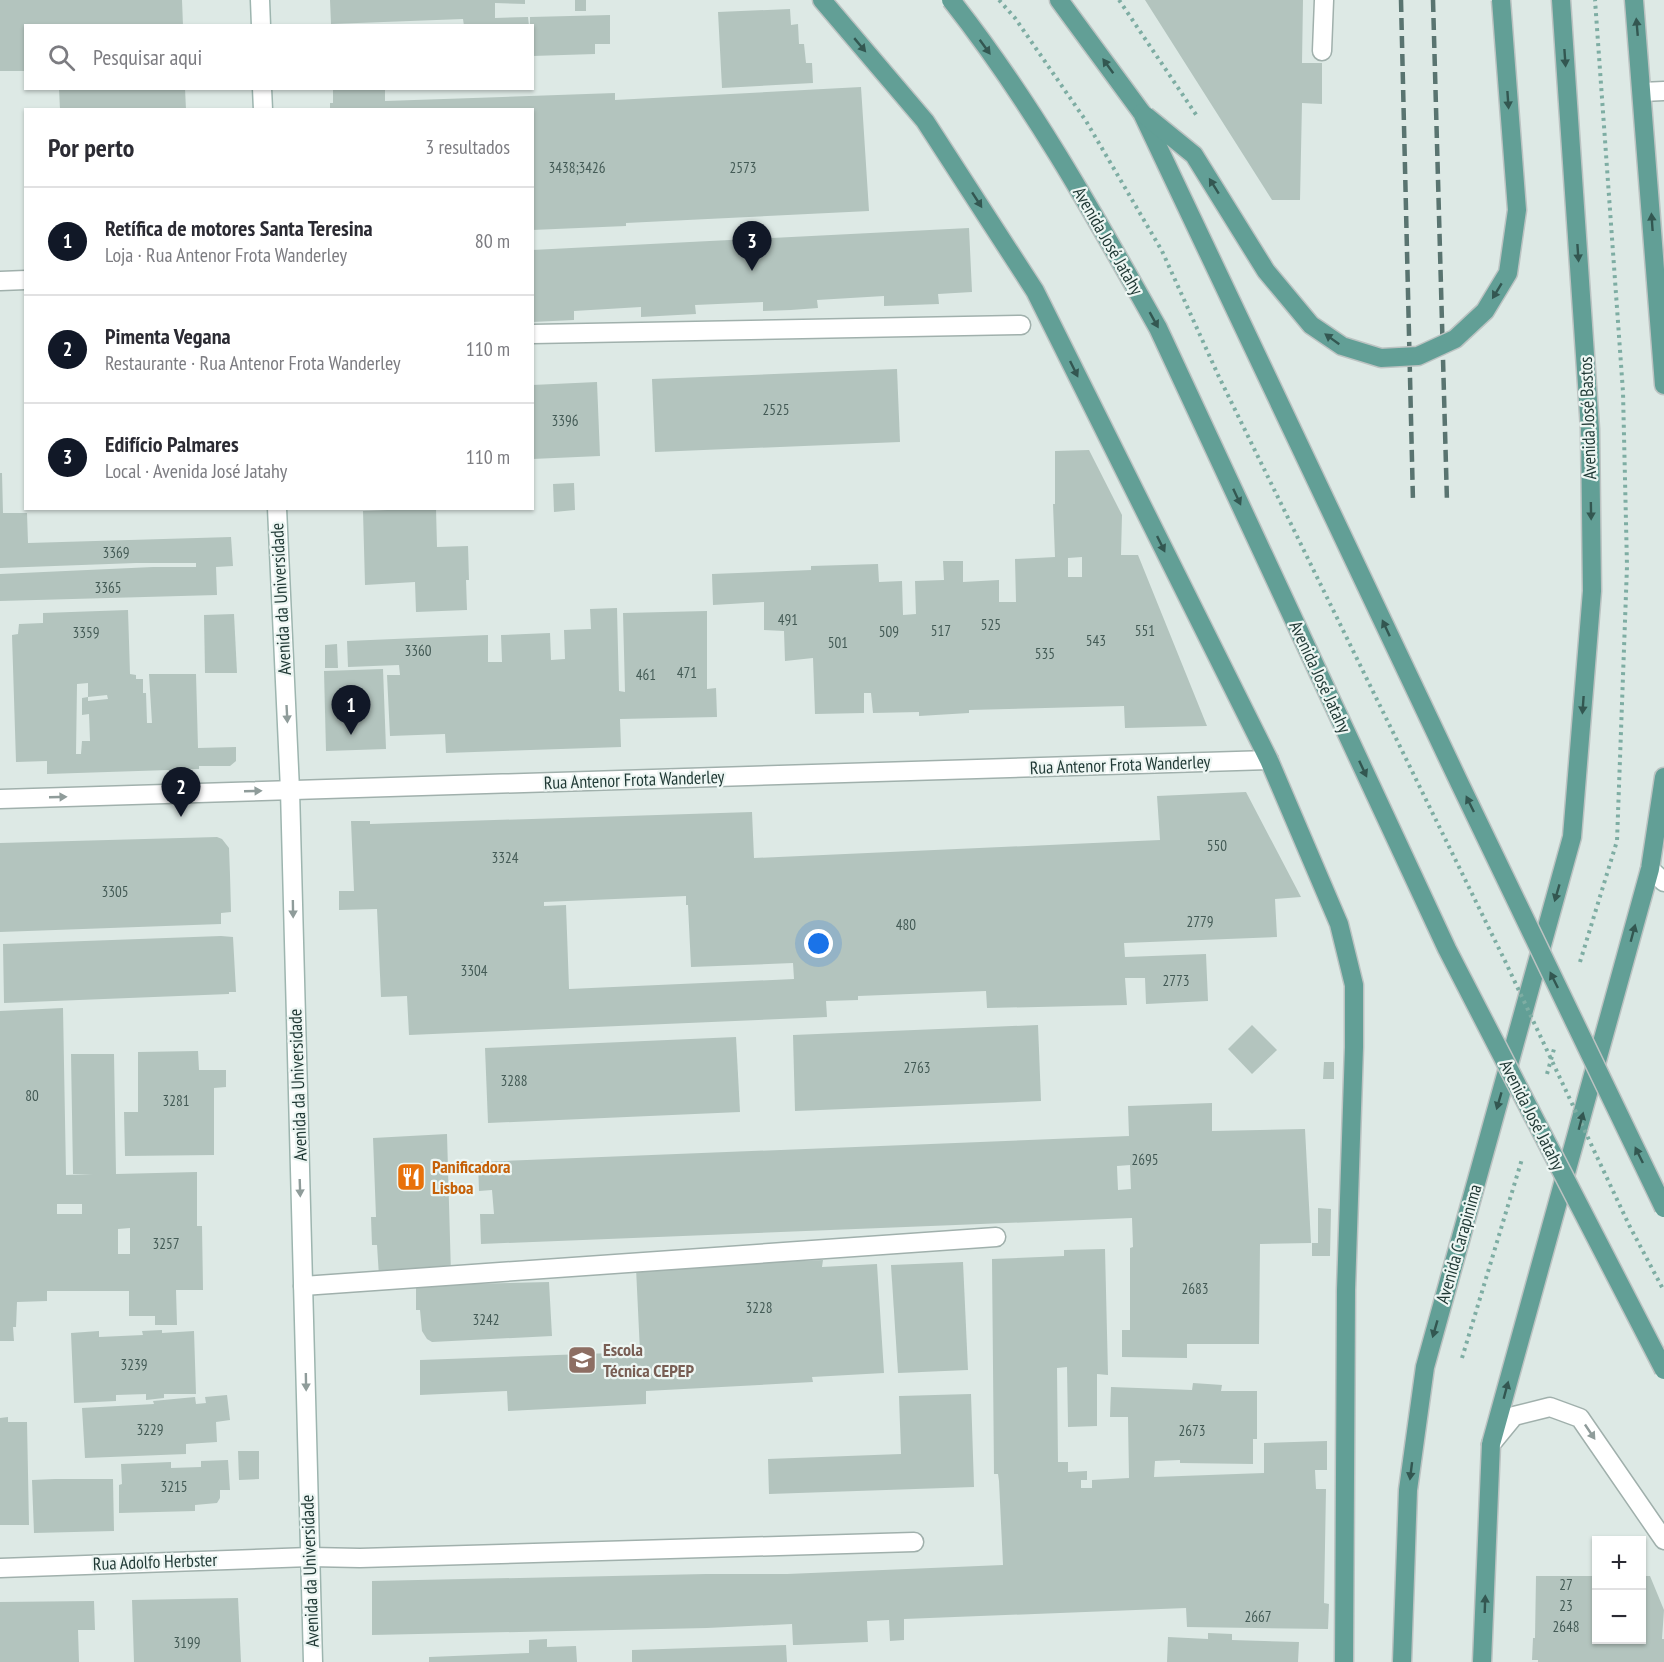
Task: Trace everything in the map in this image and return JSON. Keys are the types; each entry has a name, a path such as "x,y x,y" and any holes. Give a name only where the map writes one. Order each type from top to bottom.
{"main road":[{"path":"822,0 925,121 1035,291 1269,760 1339,924 1354,985 1346,1290 1344,1662"},
{"name":"Avenida José Jatahy","path":"951,0 996,61 1047,140 1103,231 1158,328 1447,949 1664,1370"},
{"path":"1059,0 1143,113 1459,782 1664,1208"},
{"path":"1143,113 1194,155 1266,271 1311,325 1342,346 1381,358 1418,356 1455,339 1485,311 1508,273 1516,210 1501,0"},
{"name":"Avenida José Bastos","path":"1561,0 1590,429 1592,591 1572,837"},
{"path":"1634,0 1664,385"},
{"path":"1482,1662 1491,1444 1650,869 1664,777"},
{"name":"Avenida Carapinima","path":"1402,1662 1408,1490 1425,1367 1572,837"}],"street":[{"path":"260,0 261,24"},
{"path":"1322,51 1324,0"},
{"path":"262,90 263,108"},
{"path":"1642,92 1664,91"},
{"path":"0,281 24,280"},
{"path":"534,334 1021,325"},
{"name":"Avenida da Universidade","path":"277,510 290,790 313,1662"},
{"name":"Rua Antenor Frota Wanderley","path":"0,799 1269,760"},
{"path":"1650,869 1664,882"},
{"path":"303,1286 996,1237"},
{"path":"1491,1444 1514,1416 1550,1407 1580,1418 1664,1540"},
{"name":"Rua Adolfo Herbster","path":"0,1568 310,1557 360,1558 914,1542"}],"path":[{"path":"999,0 1015,18 1086,121 1162,251 1219,377 1506,963 1629,1225 1664,1291"},
{"path":"1119,0 1198,117"}],"building":[{"path":"0,0 182,0 183,24 24,24 24,71 0,71"},
{"path":"330,0 525,0 525,4 495,3 495,18 528,17 529,24 464,24 463,19 331,24"},
{"path":"575,0 586,0 586,11 575,11"},
{"path":"1145,0 1303,0 1302,63 1322,63 1322,104 1302,103 1300,200 1272,200"},
{"path":"790,9 791,25 798,24 799,44 804,44 806,63 812,63 813,83 722,88 718,12"},
{"path":"610,15 610,44 595,44 595,54 534,56 534,24 530,24 530,17"},
{"path":"861,87 869,211 534,230 534,108 330,108 330,103 333,103 333,90 385,90 385,101 615,93 615,100"},
{"path":"59,90 185,90 186,108 60,108"},
{"path":"969,228 972,292 938,294 939,304 884,306 884,296 817,300 818,308 791,310 763,311 763,302 695,305 696,314 641,317 641,307 574,311 574,320 534,322 534,250"},
{"path":"897,369 900,442 655,452 652,379"},
{"path":"597,382 600,456 534,459 534,385"},
{"path":"1089,450 1122,515 1121,555 1138,555 1207,726 1125,728 1124,706 969,710 969,713 919,716 919,712 873,713 871,693 864,693 864,713 815,714 813,658 785,661 784,631 764,630 764,602 713,605 712,574 811,570 811,566 878,564 879,582 902,581 903,615 916,614 915,581 944,580 943,561 963,561 963,582 999,580 999,602 1016,602 1015,559 1055,557 1053,504 1055,504 1055,451","holes":["1082,557 1082,577 1068,577 1068,558"]},
{"path":"0,473 2,473 3,513 27,513 28,543 231,537 233,566 216,567 217,595 0,601 0,574 196,567 196,563 0,568"},
{"path":"574,483 575,510 554,512 553,484"},
{"path":"436,510 437,547 468,546 467,610 416,612 415,582 365,585 363,511"},
{"path":"617,608 619,691 625,692 623,613 707,611 707,689 716,688 717,717 620,719 621,747 446,753 445,734 390,736 387,675 400,675 399,665 348,667 347,641 488,635 488,662 502,662 501,635 550,633 551,660 565,659 564,630 591,629 590,609"},
{"path":"128,610 130,674 136,675 136,679 143,679 147,723 152,723 149,674 196,674 198,748 236,747 236,761 230,766 199,766 199,769 47,774 47,761 16,762 12,635 18,634 19,624 43,623 43,613","holes":["88,683 88,697 82,698 82,715 89,714 90,741 82,741 81,754 76,754 77,684","107,695 108,699 88,701 88,697"]},
{"path":"234,614 237,673 205,673 204,615"},
{"path":"337,644 338,668 325,668 325,645"},
{"path":"383,669 386,749 326,751 324,671"},
{"path":"1246,792 1301,897 1275,899 1277,937 1124,943 1125,957 1206,954 1208,1001 1146,1004 1145,978 1125,978 1127,1005 987,1008 986,991 858,996 858,1000 826,1001 827,1017 409,1035 407,996 381,997 377,909 339,910 339,891 354,891 351,821 370,821 370,824 752,812 754,858 1160,840 1157,796","holes":["686,896 686,905 688,905 691,967 793,963 794,979 569,989 566,905 544,906 544,902"]},
{"path":"217,837 222,839 229,848 231,912 221,913 221,924 0,932 0,843"},
{"path":"233,937 236,992 4,1003 3,944"},
{"path":"63,1008 66,1175 93,1174 73,1174 71,1054 114,1054 116,1174 197,1172 197,1226 202,1226 203,1290 176,1290 177,1325 155,1325 155,1316 129,1316 129,1291 47,1291 47,1301 17,1302 16,1327 13,1327 14,1341 0,1341 0,1011","holes":["57,1204 82,1204 82,1214 57,1214","130,1228 130,1254 118,1254 118,1229"]},
{"path":"1038,1025 1041,1101 795,1111 793,1035"},
{"path":"1252,1025 1277,1050 1252,1074 1228,1049"},
{"path":"736,1037 740,1112 488,1123 485,1048"},
{"path":"198,1051 199,1070 226,1070 226,1087 214,1088 214,1155 125,1156 124,1112 138,1112 138,1052"},
{"path":"1324,1062 1334,1062 1334,1079 1323,1079"},
{"path":"1212,1103 1212,1131 1305,1129 1311,1243 1260,1244 1259,1344 1187,1344 1187,1358 1122,1357 1122,1330 1130,1330 1132,1218 481,1244 480,1214 494,1214 492,1190 479,1191 478,1162 1129,1136 1128,1106","holes":["1130,1165 1131,1189 1118,1190 1117,1166"]},
{"name":"Panificadora Lisboa","path":"447,1134 451,1274 379,1276 377,1245 372,1245 371,1217 376,1217 373,1138"},
{"path":"1318,1208 1331,1209 1330,1256 1312,1256 1312,1243 1318,1243"},
{"path":"1105,1249 1108,1375 1097,1374 1097,1426 1068,1427 1067,1367 1057,1368 1058,1462 1068,1462 1068,1472 1087,1471 1087,1480 1081,1480 1081,1488 1092,1488 1092,1480 1129,1478 1128,1417 1110,1417 1111,1387 1192,1390 1193,1383 1222,1385 1221,1391 1257,1391 1257,1439 1253,1439 1253,1464 1155,1461 1154,1477 1264,1473 1264,1443 1327,1441 1327,1470 1315,1470 1316,1489 1326,1489 1324,1603 1329,1604 1328,1629 1187,1627 1186,1608 904,1619 904,1640 890,1641 889,1620 867,1621 868,1642 796,1645 793,1645 792,1624 372,1635 372,1581 787,1574 1003,1565 999,1481 998,1474 994,1474 992,1259 1064,1256 1064,1250"},
{"path":"823,1260 822,1267 877,1264 884,1373 812,1377 813,1382 646,1391 646,1404 508,1411 507,1391 420,1395 420,1360 640,1352 636,1268"},
{"path":"963,1262 968,1370 898,1373 891,1265"},
{"path":"549,1282 552,1336 432,1342 422,1331 420,1310 416,1310 416,1285"},
{"path":"162,1330 162,1333 194,1331 196,1394 164,1394 164,1398 146,1400 146,1394 116,1395 116,1401 74,1403 71,1333 99,1331 99,1337 143,1335 142,1331"},
{"path":"971,1394 974,1487 769,1494 768,1459 901,1454 899,1396"},
{"path":"227,1395 230,1420 216,1422 217,1442 186,1444 186,1454 85,1458 82,1408 154,1404 153,1401 195,1397 196,1404 206,1403 205,1397"},
{"path":"8,1417 8,1422 27,1422 29,1525 0,1525 0,1418"},
{"path":"238,1451 259,1451 259,1479 239,1480"},
{"path":"228,1460 230,1490 220,1490 217,1503 195,1505 195,1511 119,1513 119,1485 122,1484 121,1464 171,1462 171,1468 201,1467 201,1461"},
{"path":"113,1479 114,1531 34,1533 32,1480"},
{"path":"1536,1576 1592,1576 1592,1644 1646,1644 1646,1576 1650,1576 1664,1610 1662,1639 1664,1639 1664,1662 1538,1662 1538,1660 1532,1660 1533,1638 1535,1638"},
{"path":"238,1598 241,1662 134,1662 132,1600"},
{"path":"94,1601 95,1630 78,1630 79,1662 0,1662 0,1602"},
{"path":"1208,1633 1232,1634 1232,1640 1299,1642 1298,1662 1167,1662 1168,1637 1208,1639"},
{"path":"547,1639 547,1647 576,1646 577,1662 429,1662 429,1657 529,1653 529,1640"},
{"path":"786,1645 787,1662 632,1662 632,1650"}],"railway":[{"path":"1401,0 1413,502"},
{"path":"1433,0 1447,502"}],"place":[{"name":"Edifício Palmares","path":"752,271"},
{"name":"Retífica de motores Santa Teresina","path":"351,735"},
{"name":"Pimenta Vegana","path":"181,817"},
{"name":"Panificadora Lisboa","path":"411,1177"},
{"name":"Escola Técnica CEPEP","path":"582,1360"}]}
